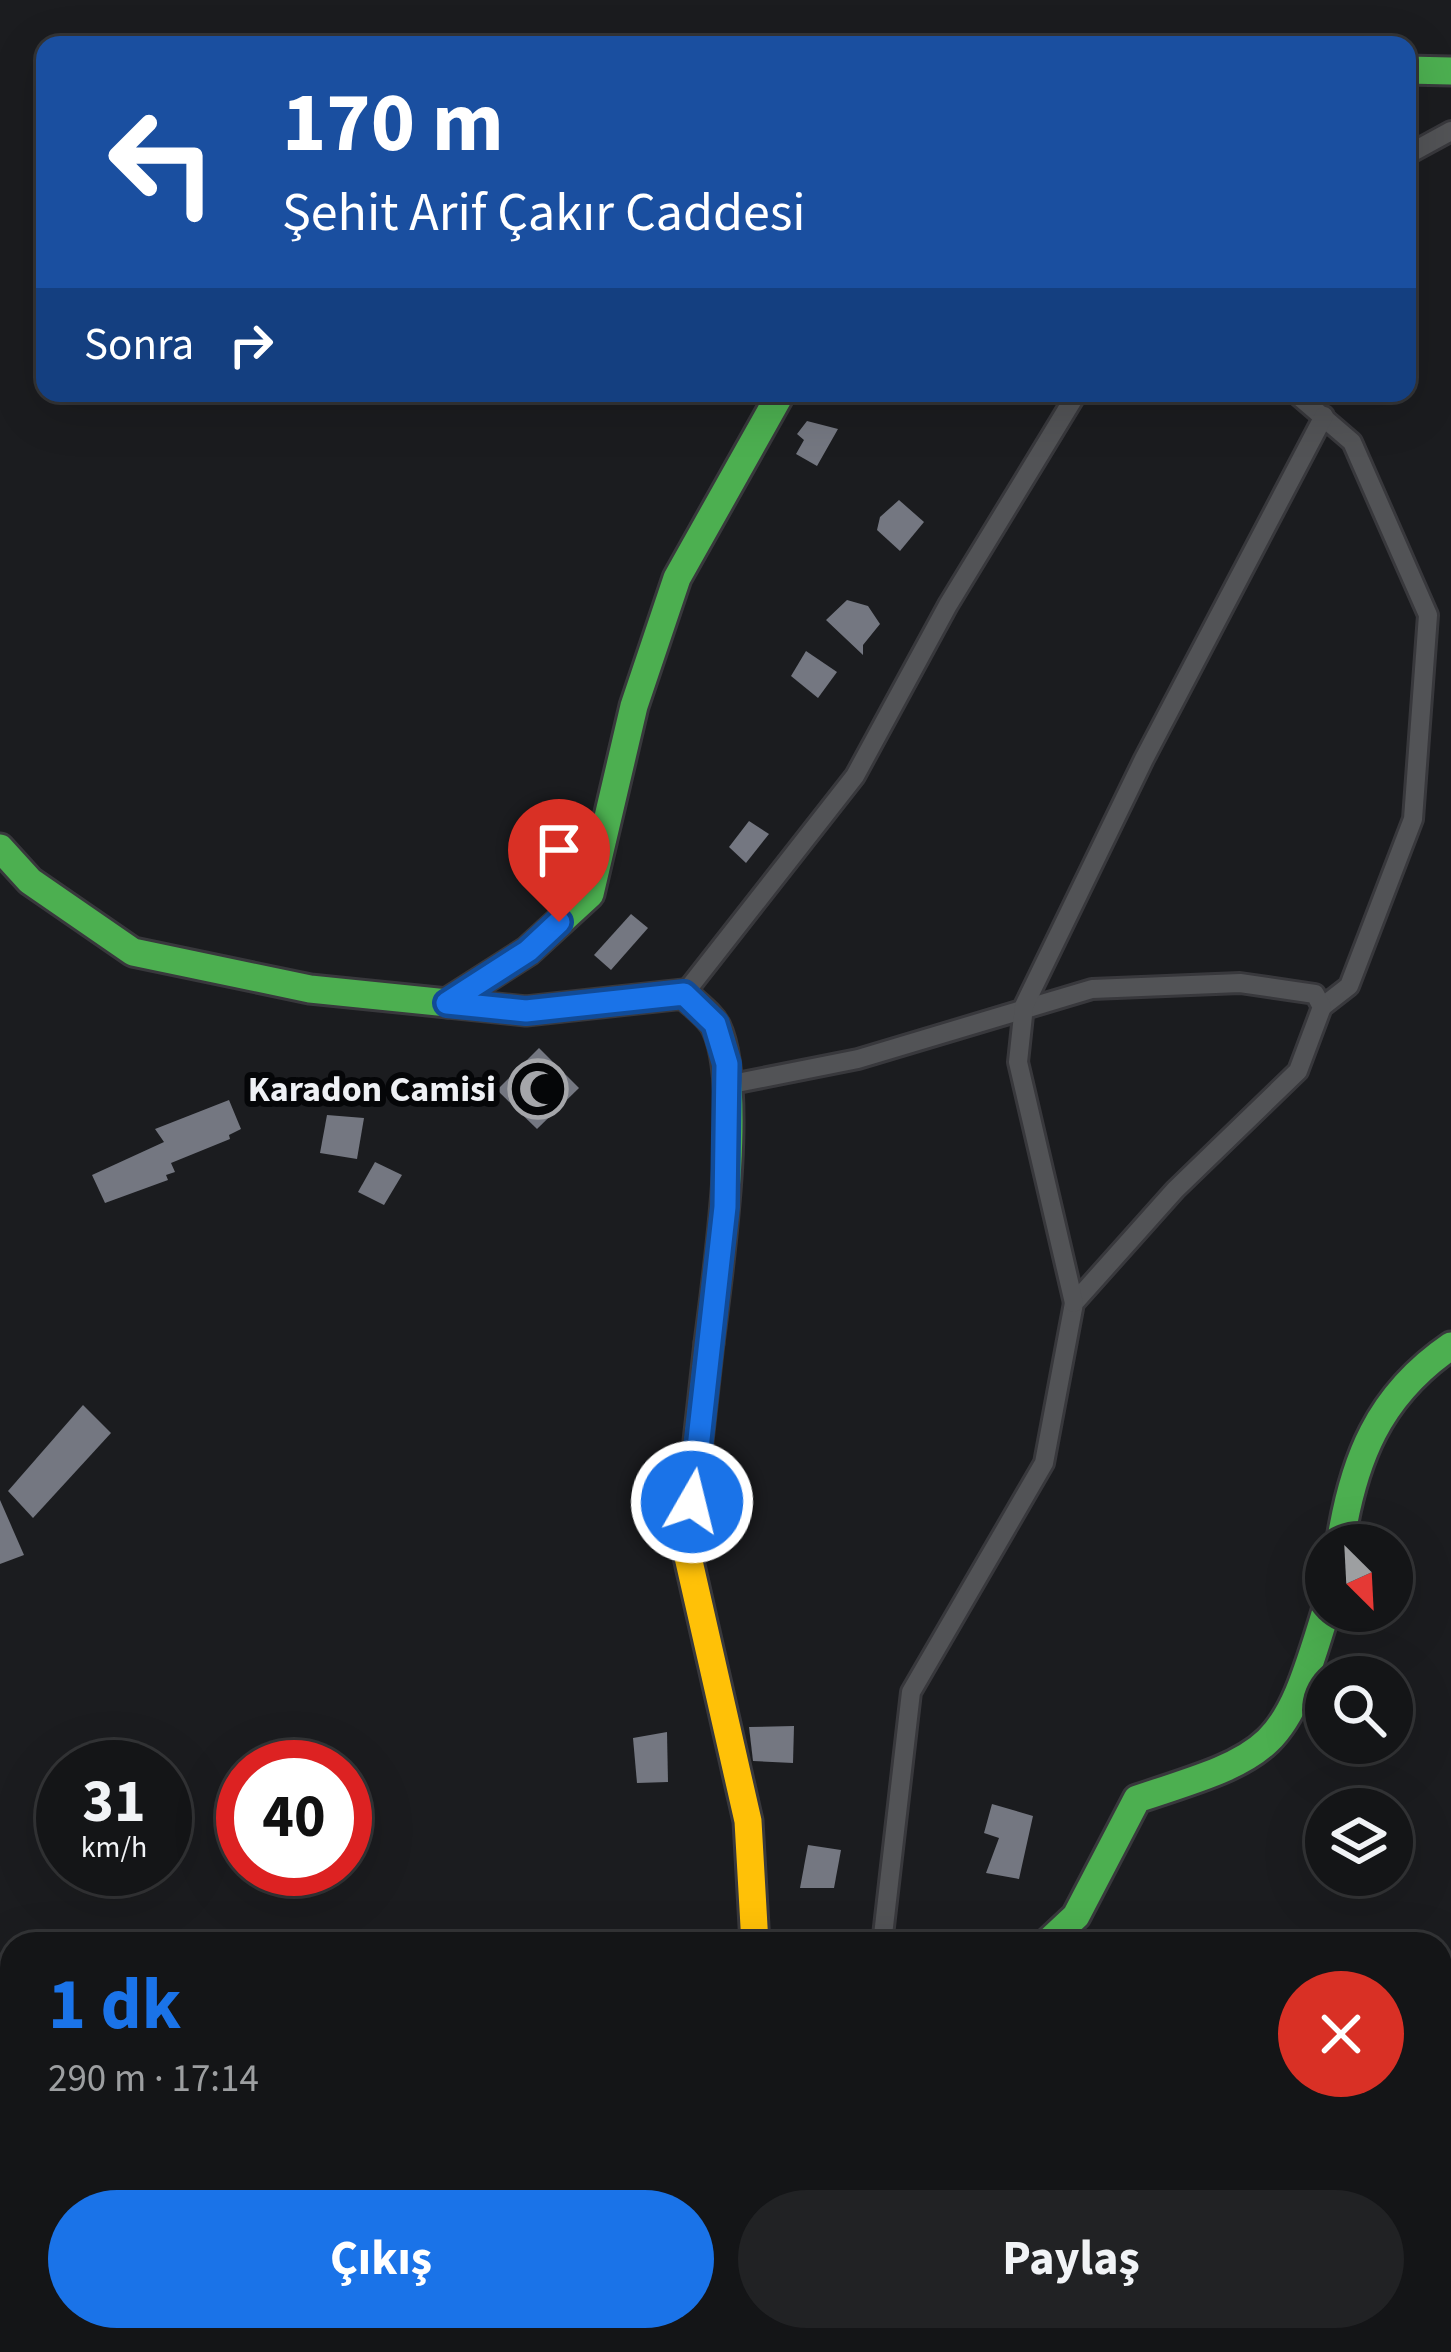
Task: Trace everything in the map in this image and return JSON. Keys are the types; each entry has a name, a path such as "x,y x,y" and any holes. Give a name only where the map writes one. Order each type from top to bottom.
{"street":[{"path":"1416,70 1451,71"},
{"path":"1416,150 1451,131"},
{"path":"447,1003 528,951 590,894 634,706 676,578 776,402"},
{"path":"0,848 30,881 133,952 310,989 526,1011 684,994 855,776 947,605 1071,402"},
{"path":"1074,1303 1174,1190 1298,1071 1322,1006 1349,986 1413,819 1428,615 1352,442 1306,402"},
{"path":"883,1932 911,1692 1044,1463 1074,1303 1018,1062 1024,1006 1144,759 1324,416"},
{"path":"727,1085 858,1059 1092,989 1240,982 1316,994 1322,1006"},
{"path":"684,994 715,1024 727,1064 725,1207 686,1548 748,1821 754,1932"},
{"path":"1343,1524 1349,1479 1387,1396 1422,1363 1451,1346"},
{"path":"1059,1932 1076,1916 1138,1799 1208,1775 1269,1744 1300,1694 1319,1632"}],"building":[{"path":"807,421 838,429 817,466 796,454 804,440 797,434"},
{"path":"899,500 924,522 900,551 877,530 880,517"},
{"path":"847,600 868,606 880,624 863,645 863,655 826,620"},
{"path":"806,651 837,672 818,698 791,676"},
{"path":"749,821 769,834 746,863 729,847"},
{"path":"631,914 648,928 611,970 594,955"},
{"name":"Karadon Camisi","path":"539,1048 579,1088 537,1129 497,1090"},
{"path":"229,1100 241,1129 229,1135 230,1139 171,1163 175,1172 166,1175 168,1180 105,1203 92,1175 164,1142 155,1129"},
{"path":"327,1115 364,1118 357,1159 320,1153"},
{"path":"375,1162 402,1175 384,1205 358,1192"},
{"path":"83,1405 111,1433 33,1518 8,1491"},
{"path":"0,1500 24,1555 0,1564"},
{"path":"794,1726 793,1763 753,1761 749,1727"},
{"path":"667,1732 668,1782 637,1783 633,1738"},
{"path":"992,1804 1033,1816 1019,1879 986,1873 999,1838 984,1833"},
{"path":"808,1845 841,1850 834,1888 800,1888"}],"traffic: fast":[{"path":"1416,70 1451,71"},
{"path":"447,1003 528,951 590,894 634,706 677,578 776,402"},
{"path":"0,848 30,881 133,952 310,989 526,1011 684,994 716,1027 728,1092 727,1181 709,1343"},
{"path":"1344,1524 1373,1432 1405,1386 1451,1346"},
{"path":"1059,1932 1076,1916 1137,1799 1219,1770 1268,1741 1298,1693 1320,1632"}],"traffic: slow":[{"path":"709,1343 686,1548 748,1821 754,1932"}],"place":[{"name":"Karadon Camisi","path":"538,1089"}],"route":[{"path":"559,922 528,951 447,1003 526,1011 684,994 715,1024 727,1064 725,1207 692,1502"}]}
